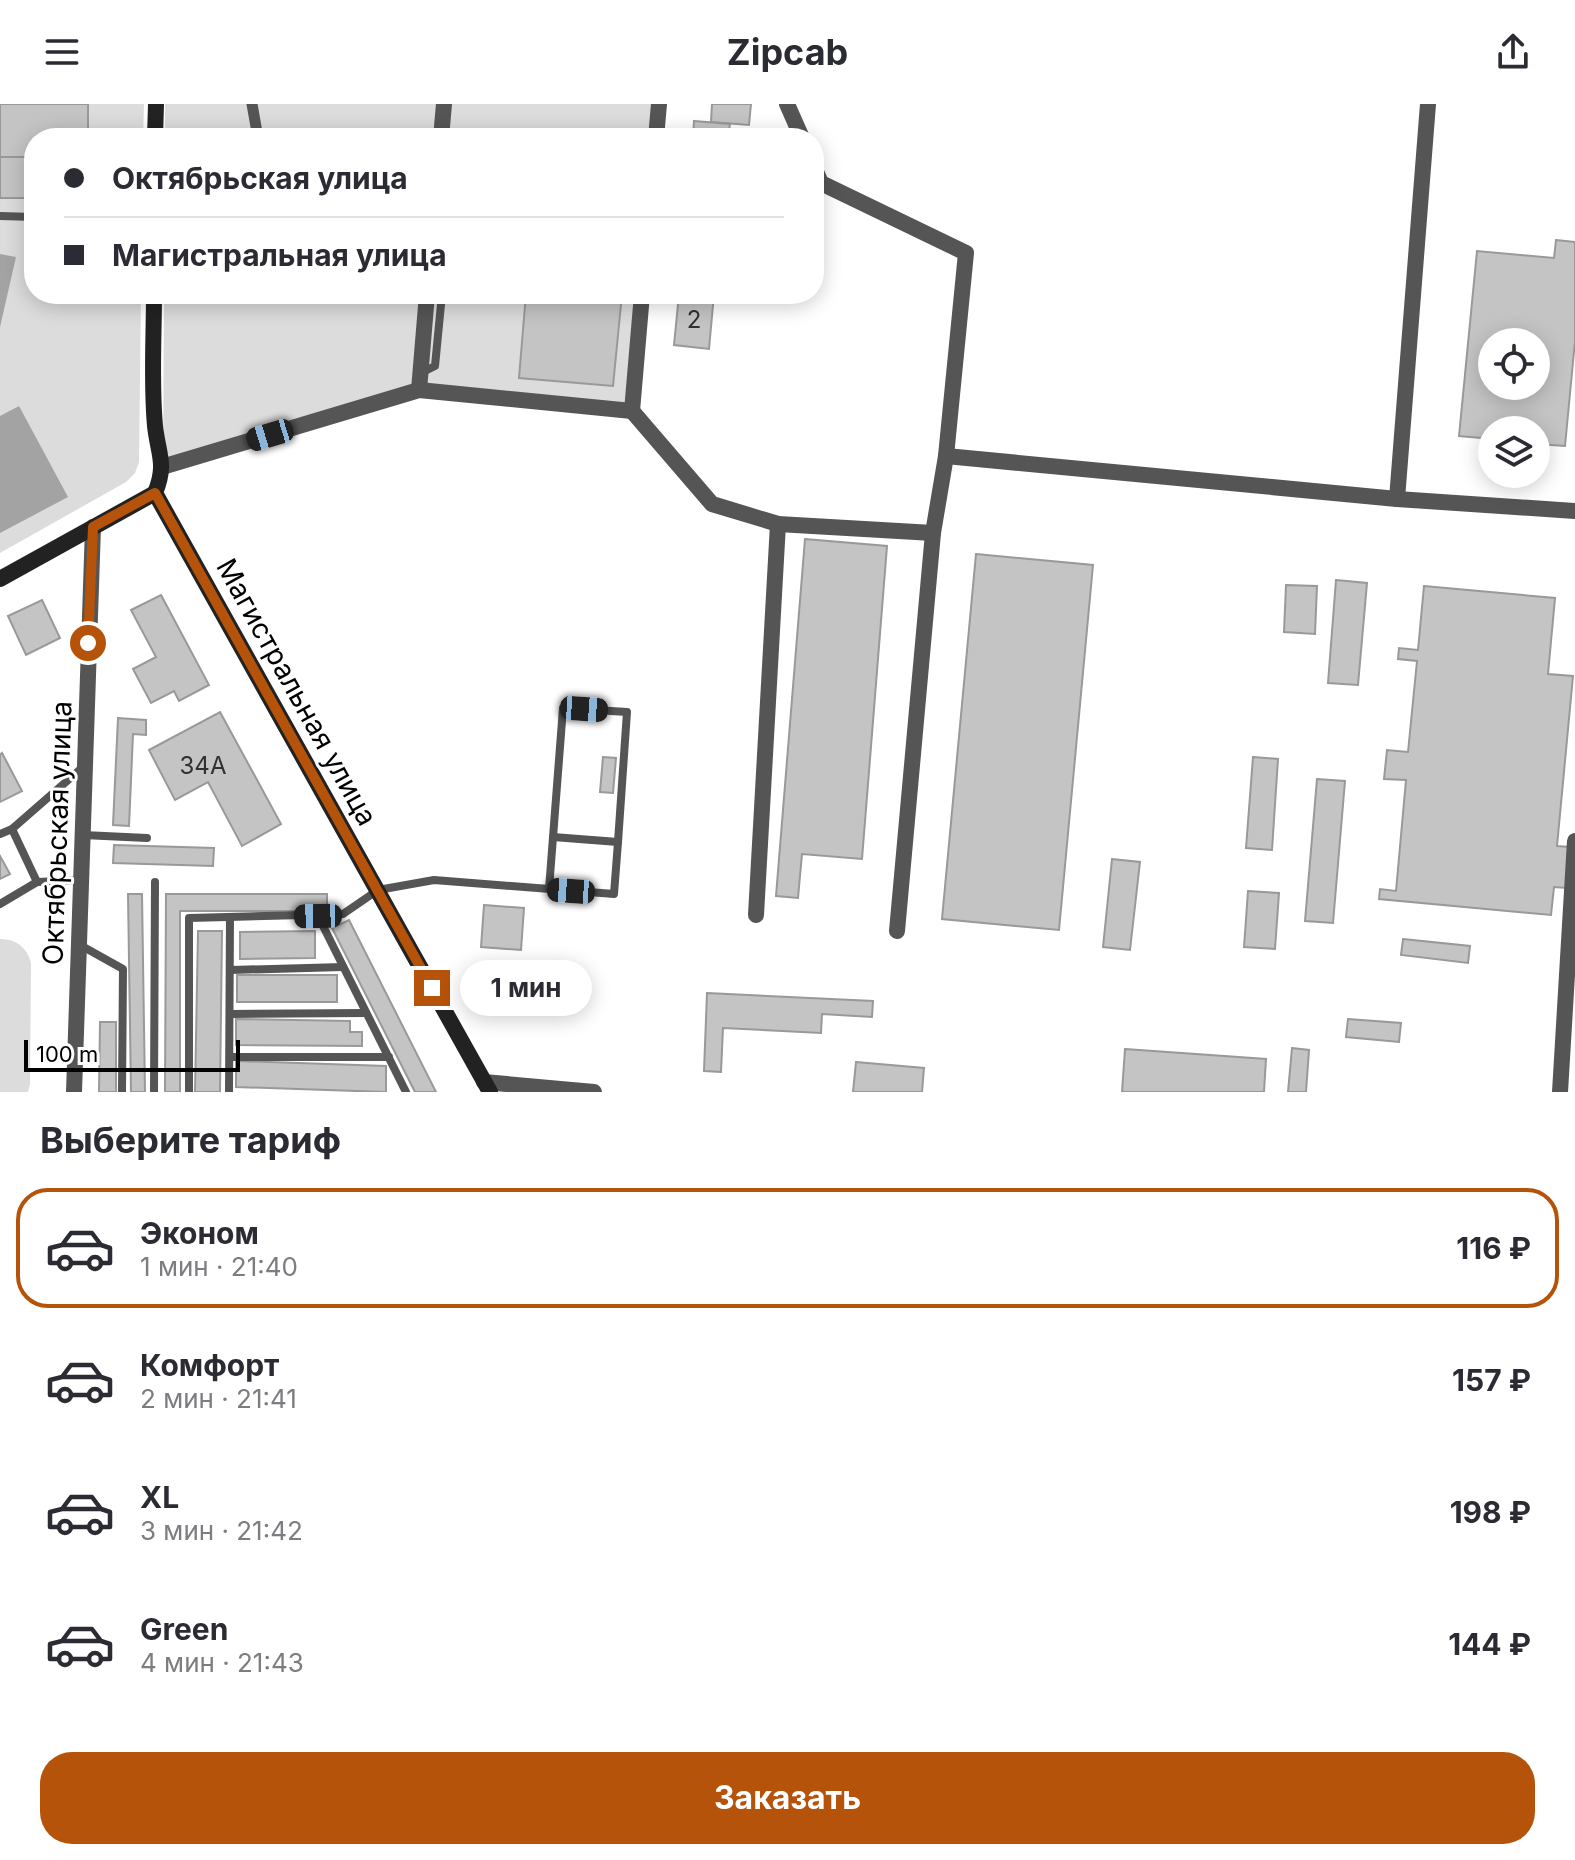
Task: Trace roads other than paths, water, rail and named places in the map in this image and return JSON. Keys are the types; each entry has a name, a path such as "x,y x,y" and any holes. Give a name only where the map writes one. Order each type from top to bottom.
{"main road":[{"path":"155,128 156,104"},
{"path":"0,579 155,493 162,467 155,426 154,304"},
{"name":"Магистральная улица","path":"155,493 487,1087"}],"street":[{"path":"252,104 256,128"},
{"path":"442,128 444,104"},
{"path":"657,128 659,104"},
{"path":"787,104 798,128"},
{"path":"1397,499 1428,104"},
{"path":"824,184 966,253 946,456 933,533 897,931"},
{"path":"420,382 426,304"},
{"path":"632,411 641,304"},
{"path":"162,467 420,382 632,411 712,504 778,524 933,533"},
{"path":"946,456 1397,499 1575,511"},
{"path":"756,915 778,524"},
{"name":"Октябрьская улица","path":"74,1092 93,527"},
{"path":"1560,1092 1575,841"},
{"path":"487,1087 594,1092"}],"lane":[{"path":"0,216 24,217"},
{"path":"420,382 435,366 441,304"},
{"path":"189,1092 189,918 343,914 378,890 434,880 549,889 614,894 627,712 563,708 549,889"},
{"path":"0,834 12,829 84,766"},
{"path":"12,829 37,882"},
{"path":"82,835 147,838"},
{"path":"553,837 618,842"},
{"path":"0,904 37,882 81,880"},
{"path":"154,1092 155,882"},
{"path":"318,916 406,1092"},
{"path":"229,1092 230,917"},
{"path":"80,945 123,969 122,1092"},
{"path":"231,970 343,967"},
{"path":"231,1014 366,1013"},
{"path":"230,1057 389,1057"}]}
